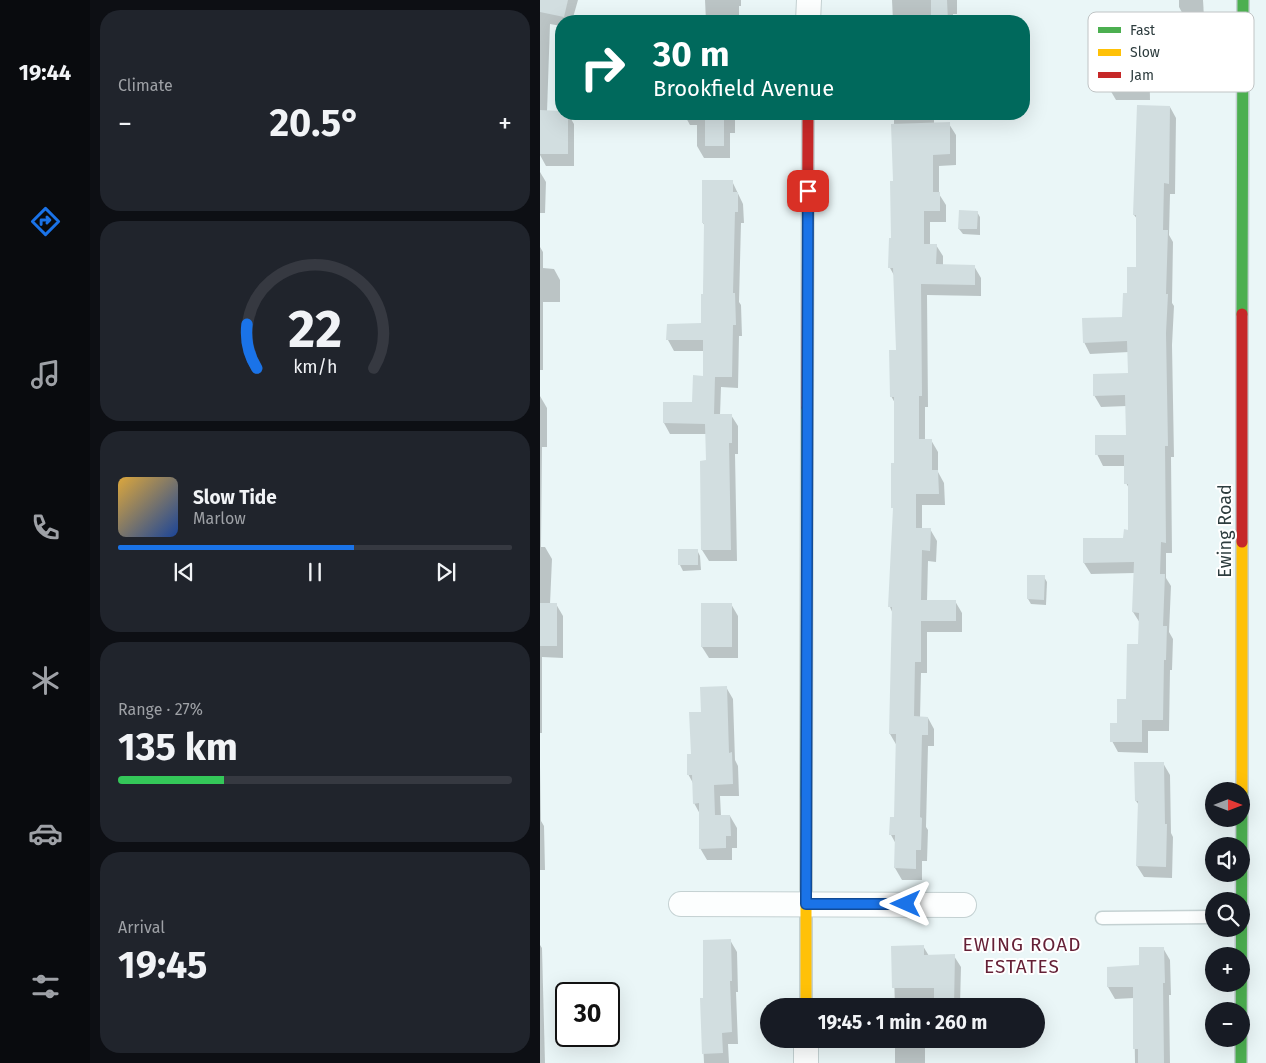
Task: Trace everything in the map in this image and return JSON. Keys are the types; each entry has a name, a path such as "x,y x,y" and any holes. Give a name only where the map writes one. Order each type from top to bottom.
{"street":[{"path":"808,0 808,15"},
{"name":"Ewing Road","path":"1241,892 1243,92"},
{"path":"806,998 808,120"},
{"path":"681,904 964,904"},
{"name":"Ewing Road","path":"1241,937 1241,1063"},
{"path":"806,1048 806,1063"}],"lane":[{"path":"1102,918 1205,917"}],"building":[{"path":"540,0 568,0 564,15 540,12"},
{"path":"931,0 947,0 948,15 931,15"},
{"path":"1137,105 1170,106 1169,184 1164,183 1163,230 1168,230 1166,333 1168,446 1165,446 1166,543 1161,542 1160,574 1165,574 1163,626 1167,626 1166,660 1164,660 1163,720 1142,720 1142,742 1110,742 1110,723 1117,723 1117,699 1126,699 1127,644 1138,644 1139,613 1132,612 1134,562 1083,563 1083,538 1123,538 1124,529 1128,530 1128,484 1124,484 1124,455 1095,455 1095,435 1126,435 1125,395 1093,396 1093,374 1128,373 1127,341 1083,343 1082,318 1122,317 1123,293 1127,293 1127,267 1136,267 1136,215 1133,215"},
{"path":"540,110 555,111 555,120 568,120 568,154 540,154"},
{"path":"705,120 724,120 724,146 705,146"},
{"path":"950,122 950,154 933,155 933,192 940,192 940,211 924,211 924,244 937,244 936,264 975,265 975,285 921,284 922,396 919,396 919,439 932,439 932,470 938,470 939,494 916,494 916,528 931,528 930,551 922,550 921,600 956,600 956,621 921,621 921,662 915,662 914,716 928,717 928,735 922,735 921,850 916,850 916,869 894,868 895,835 889,835 890,817 894,817 896,734 889,734 892,607 888,607 893,508 891,508 891,463 894,463 894,397 890,397 889,350 896,350 893,268 888,268 889,238 891,238 890,181 893,181 891,124"},
{"path":"702,180 733,180 733,192 738,192 738,212 735,212 733,293 735,293 736,325 733,325 732,377 715,377 714,414 732,414 732,443 729,443 731,550 701,550 700,461 706,460 705,424 663,423 663,402 692,402 693,375 703,376 703,340 666,340 667,324 701,323 704,223 702,223"},
{"path":"959,210 978,211 977,229 958,229"},
{"path":"678,549 698,549 698,565 678,565"},
{"path":"1027,575 1045,575 1044,600 1027,599"},
{"path":"540,603 557,603 557,646 540,646"},
{"path":"701,603 732,603 732,647 701,647"},
{"path":"727,686 729,753 732,752 733,784 714,785 715,815 730,815 731,836 726,836 726,848 699,849 699,803 693,804 692,775 687,775 687,754 691,754 689,712 701,712 700,687"},
{"path":"1134,762 1164,762 1165,824 1167,824 1166,867 1136,866 1138,801 1135,801"},
{"path":"731,939 732,1032 722,1033 723,1053 702,1054 700,998 703,998 703,940"},
{"path":"924,945 924,955 955,954 954,998 934,998 934,988 892,988 891,946"},
{"path":"1139,947 1164,947 1164,1063 1138,1063 1138,1049 1133,1049 1133,987 1107,987 1107,967 1139,965"}],"traffic: fast":[{"path":"1243,0 1243,12"},
{"path":"1242,314 1243,92"},
{"path":"806,798 807,408"},
{"path":"1241,1063 1242,828"}],"traffic: slow":[{"path":"1242,542 1242,782"},
{"path":"806,798 806,998"}],"traffic: jam":[{"path":"807,408 808,120"},
{"path":"1242,314 1242,542"}],"district":[{"name":"EWING ROAD ESTATES","path":"1022,955"}],"route":[{"path":"808,191 806,904 906,904"}]}
